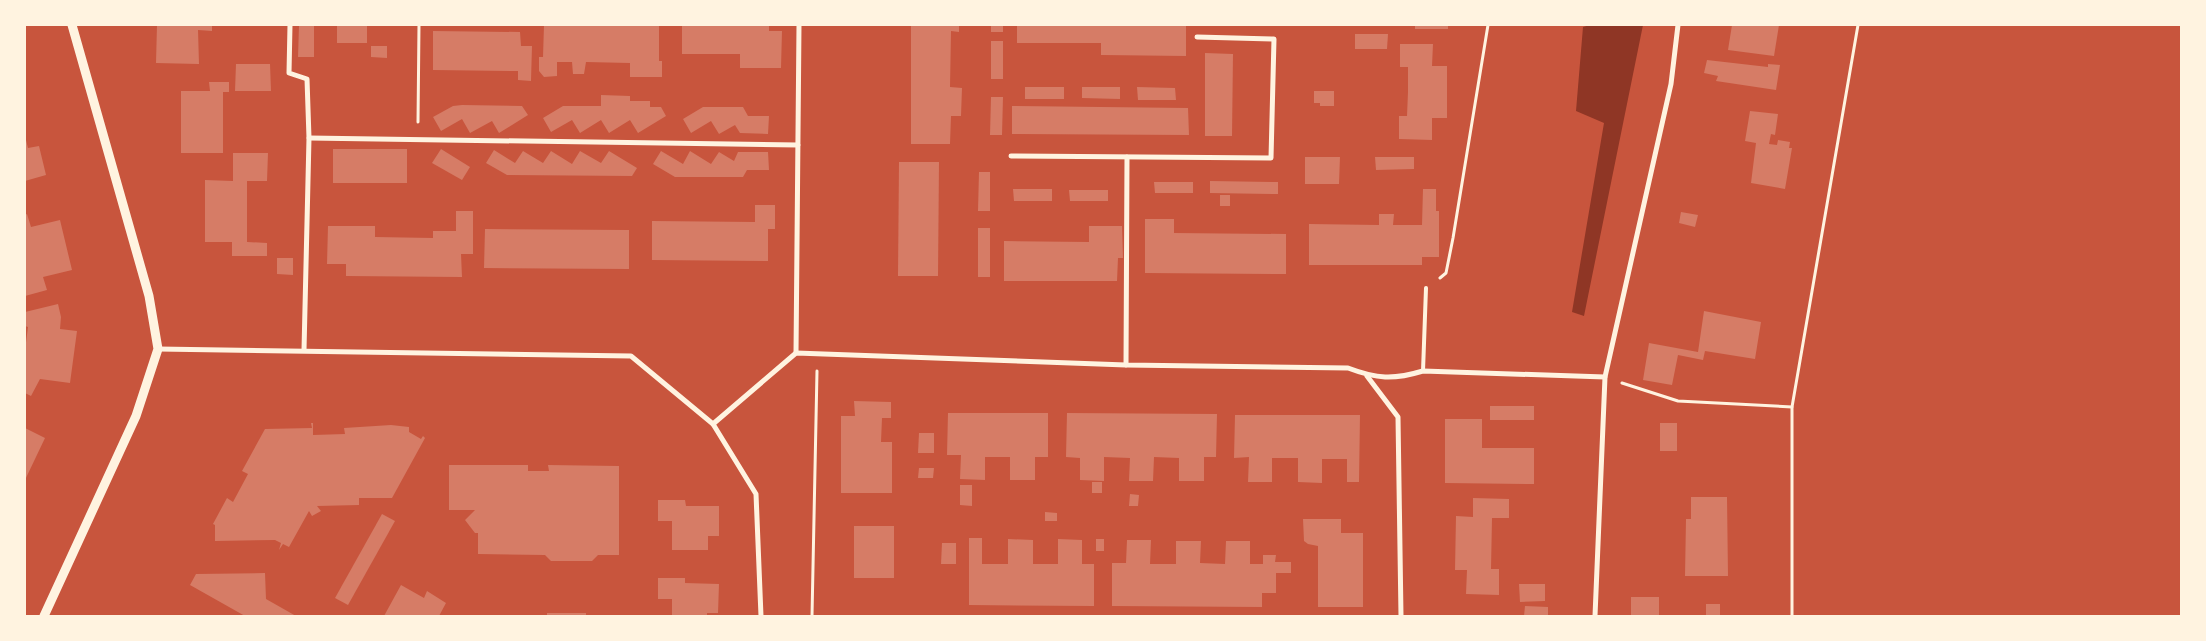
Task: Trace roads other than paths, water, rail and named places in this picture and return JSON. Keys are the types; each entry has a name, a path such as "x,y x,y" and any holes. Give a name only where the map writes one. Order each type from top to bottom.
{"street":[{"path":"44,616 136,416 158,349 149,296 72,25"},
{"path":"290,25 289,73 306,79 309,138 304,350"},
{"path":"796,352 799,25"},
{"path":"1595,616 1605,377 1671,84 1678,25"},
{"path":"1011,156 1271,158 1274,39 1197,37"},
{"path":"309,138 418,138 798,145"},
{"path":"1126,365 1127,157"},
{"path":"158,349 631,356 713,424 756,494 760,616"},
{"path":"713,424 796,352 1126,365 1348,368 1367,376 1400,378 1423,371 1605,377"},
{"path":"1367,376 1398,417 1401,616"}],"lane":[{"path":"1423,371 1426,288"}]}
